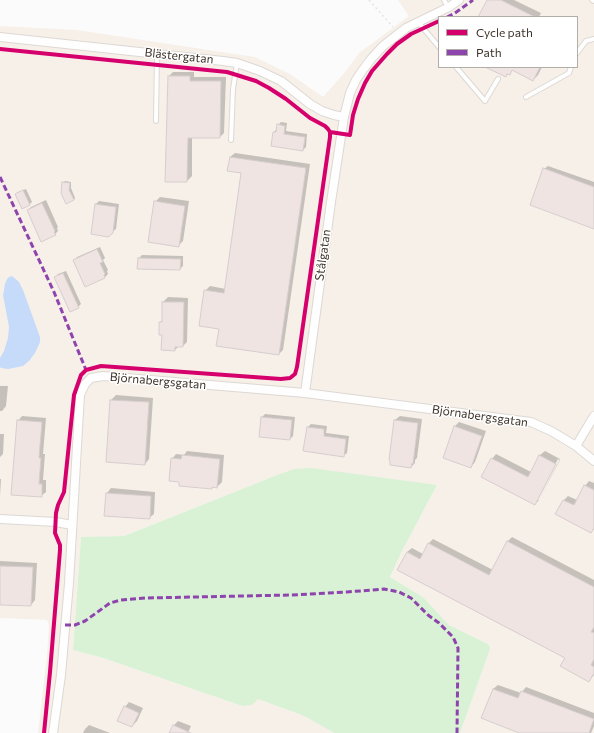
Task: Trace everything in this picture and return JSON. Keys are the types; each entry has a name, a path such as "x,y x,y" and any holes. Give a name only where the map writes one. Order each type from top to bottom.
{"street":[{"name":"Stålgatan","path":"305,393 331,202 344,117 350,93 362,71 383,46 406,28 459,0"},
{"name":"Blästergatan","path":"0,37 158,53 237,63 260,71 281,82 310,104 322,111 344,117"},
{"name":"Björnabergsgatan","path":"53,733 61,675 69,583 80,395 85,384 91,378 103,376 305,393 531,422 551,431 576,446 594,461"},
{"path":"576,446 594,416"},
{"path":"0,519 56,522 72,525"}],"lane":[{"path":"444,0 448,7"},
{"path":"418,22 438,46"},
{"path":"578,52 586,41 594,39"},
{"path":"156,121 158,53"},
{"path":"231,140 233,90 237,63"},
{"path":"457,68 486,101 498,79"},
{"path":"526,97 569,73 571,68"}],"path":[{"path":"369,0 398,34"}],"shaded area":[{"path":"398,0 594,0 594,733 460,733 487,658 488,644 449,625 423,597 390,577 437,485 272,477 124,536 81,538 73,650 103,658 242,706 258,699 304,716 334,733 38,733 47,655 48,622 46,620 0,618 0,26 77,30 255,57 290,74 323,97 359,53 409,16"}],"green space":[{"path":"311,468 437,485 390,577 423,597 449,625 488,644 490,648 460,733 334,733 304,716 258,699 252,705 242,706 103,658 73,650 81,537 124,536 294,469"}],"water":[{"path":"12,276 19,282 23,290 40,337 40,342 29,361 23,366 8,369 0,367 0,358 8,338 9,327 3,295 7,279"}],"building":[{"path":"487,0 501,0 533,16 479,16"},
{"path":"487,68 540,68 533,81 512,70 510,75 507,74 506,77"},
{"path":"168,76 190,76 190,81 221,81 220,138 188,138 187,182 165,182"},
{"path":"277,124 285,126 284,134 305,137 303,151 271,146 273,132 276,132"},
{"path":"230,157 306,168 279,355 216,346 219,329 199,326 204,290 224,293 241,173 227,171"},
{"path":"543,168 594,187 594,229 530,205"},
{"path":"62,182 70,183 69,190 74,200 66,204 61,193"},
{"path":"23,190 30,205 22,209 15,194"},
{"path":"154,201 185,206 179,247 148,242"},
{"path":"42,203 56,235 41,242 27,210"},
{"path":"95,204 116,207 113,233 108,237 91,234"},
{"path":"97,249 103,262 100,263 105,274 105,278 85,287 73,260"},
{"path":"138,258 181,259 180,270 137,269"},
{"path":"63,273 79,308 70,312 54,277"},
{"path":"162,302 184,302 183,347 175,347 175,351 161,350 162,335 159,335 159,322 162,322"},
{"path":"110,400 149,402 145,465 106,462"},
{"path":"261,417 292,420 290,440 259,437"},
{"path":"17,420 42,422 39,458 41,458 39,484 42,484 42,497 11,495"},
{"path":"394,420 418,423 413,464 412,463 411,468 390,465 389,460"},
{"path":"454,426 482,436 471,468 443,458"},
{"path":"307,427 324,429 324,436 346,439 344,457 303,451"},
{"path":"182,455 220,459 217,488 212,487 212,489 179,486 179,482 169,481 171,458 181,459"},
{"path":"539,455 556,464 535,505 481,477 491,458 528,477"},
{"path":"584,485 594,490 594,528 591,533 555,514 563,500 574,505"},
{"path":"106,493 151,496 150,519 104,516"},
{"path":"507,541 594,587 594,627 591,632 594,633 594,659 591,665 594,667 594,673 589,682 560,666 565,658 397,570 407,552 420,559 428,543 489,575"},
{"path":"0,566 33,567 31,606 0,605"},
{"path":"493,689 518,698 521,691 594,719 589,733 519,733 481,718"},
{"path":"124,706 139,713 132,727 117,721"},
{"path":"173,725 191,733 169,733"}],"marked path":[{"path":"449,16 473,0"},
{"path":"0,177 54,292 86,370"},
{"path":"65,625 75,625 85,621 110,603 121,600 146,598 291,595 384,589 399,592 411,598 428,615 439,623 453,637 458,648 457,733"}],"cycle path":[{"path":"330,132 350,135 353,115 358,99 372,71 397,44 411,34 438,21"},
{"path":"0,49 227,72 256,81 269,88 310,118 325,126 330,132 295,374 290,378 281,379 101,366 86,370 81,375 74,395 64,492 56,513 55,533 60,545 60,550 44,733"}]}
